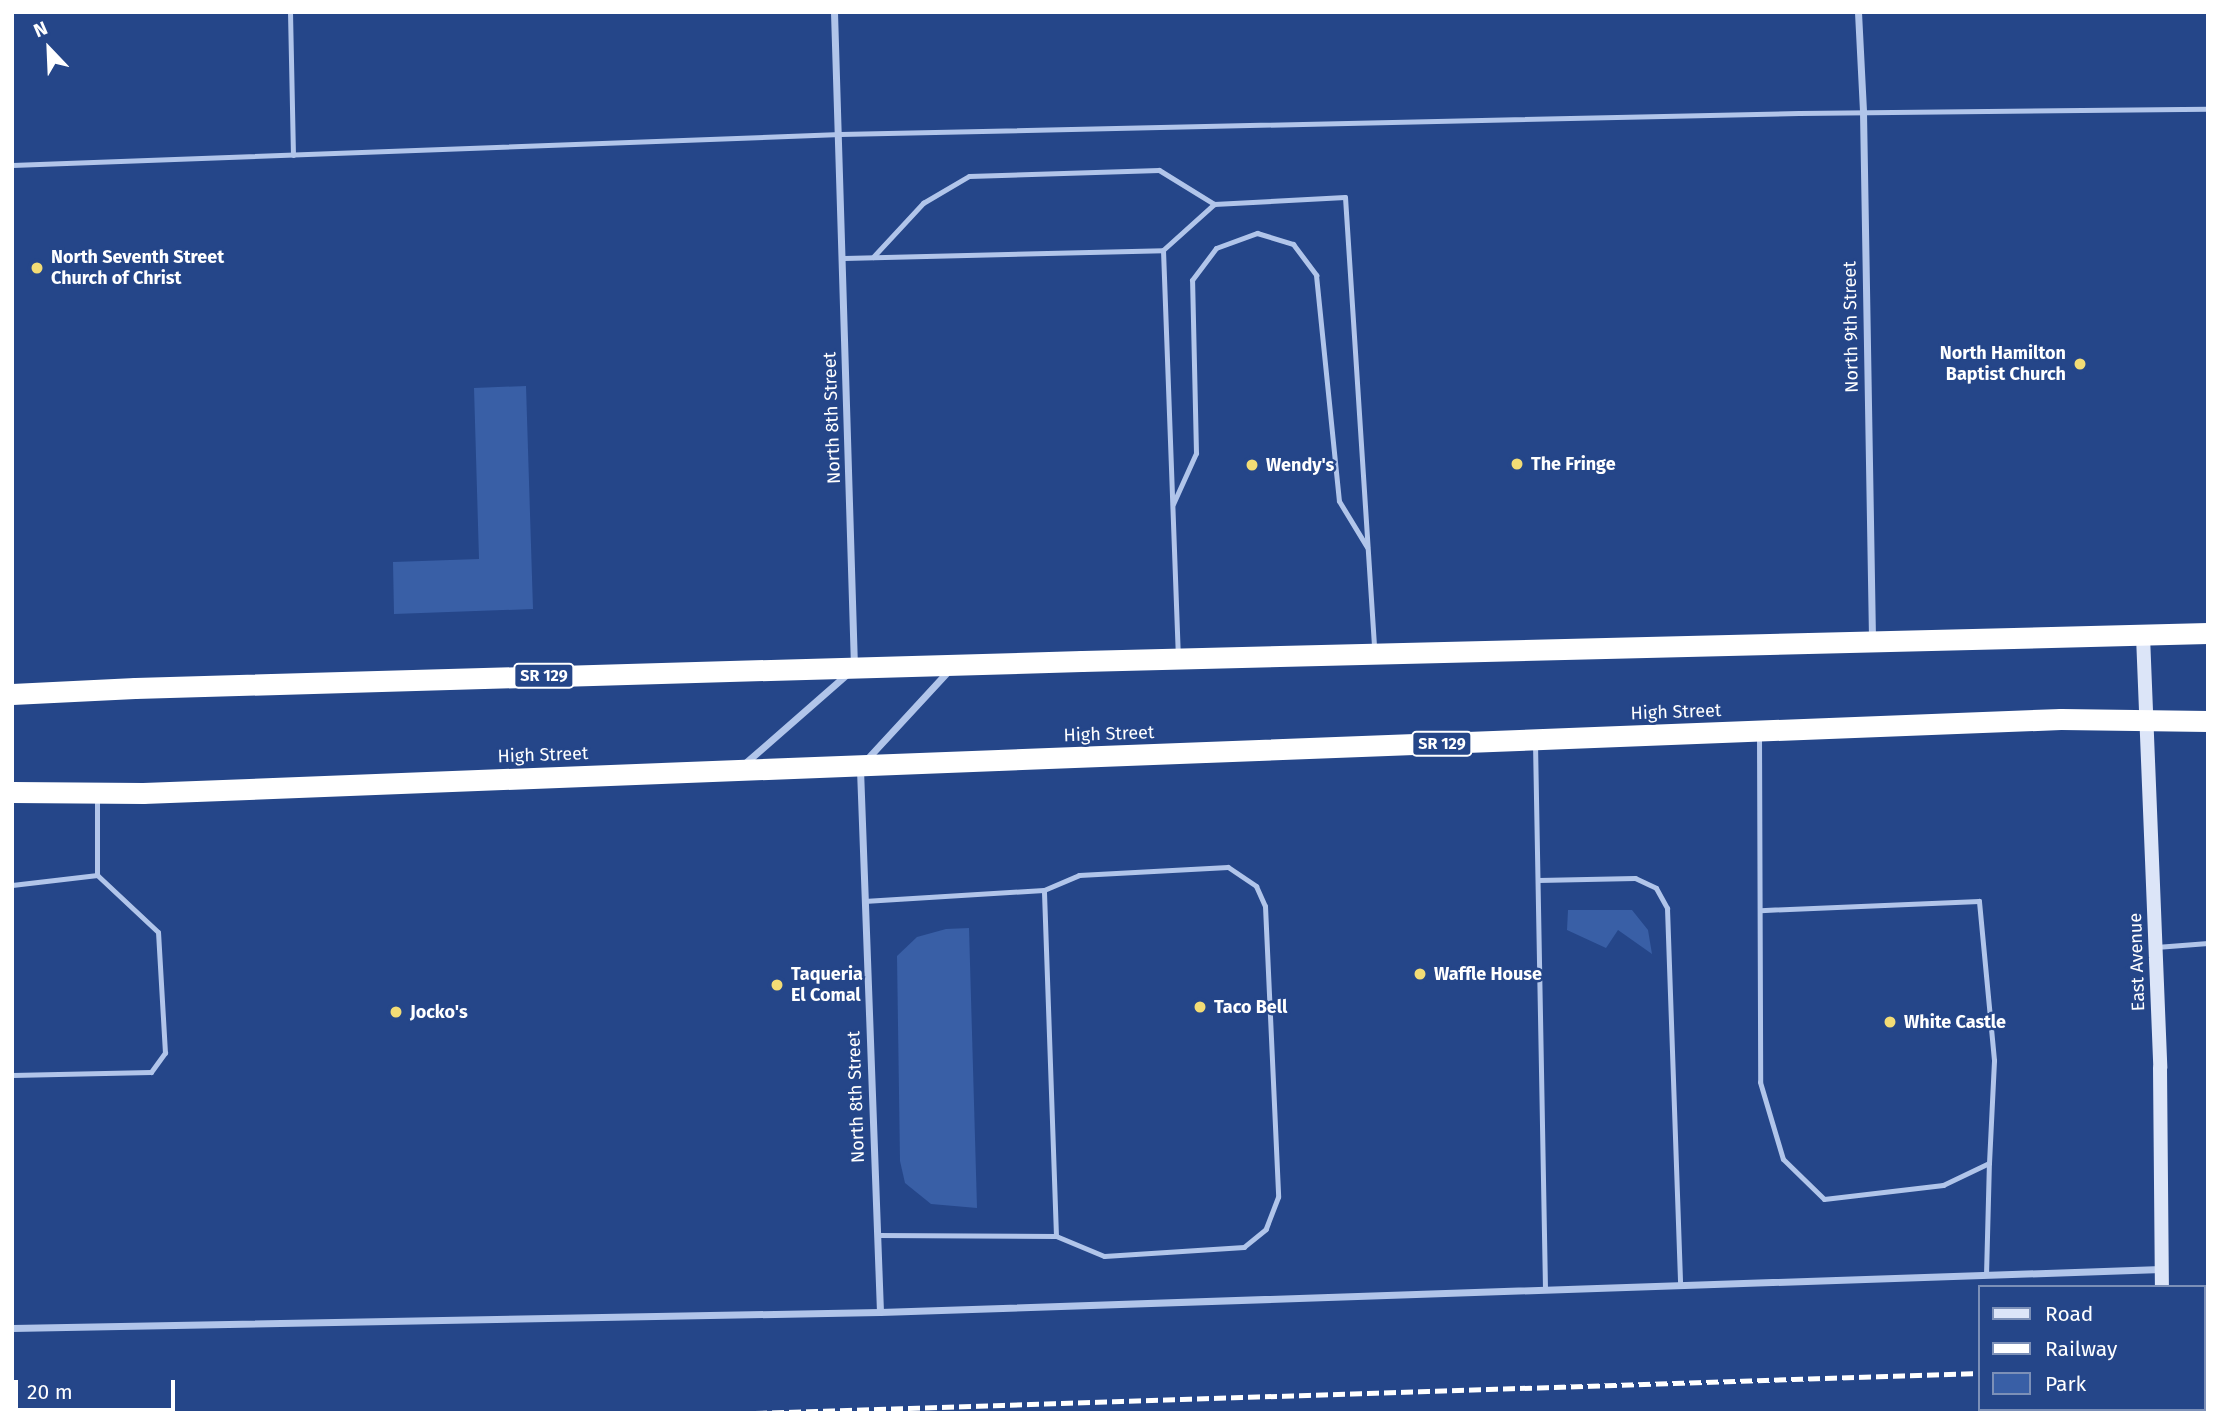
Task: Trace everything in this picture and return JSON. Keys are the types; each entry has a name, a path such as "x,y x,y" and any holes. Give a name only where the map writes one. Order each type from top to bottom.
{"highway":[{"name":"SR 129","path":"12,694 854,667 2208,633"},
{"name":"High Street","path":"12,792 97,792 737,771 2061,719 2208,721"}],"street":[{"name":"North 8th Street","path":"834,12 844,258 854,667"},
{"name":"North 9th Street","path":"1858,12 1863,112 1871,641"},
{"name":"East Avenue","path":"2143,636 2155,947 2162,1285"},
{"path":"860,766 953,665"},
{"path":"737,771 854,667"},
{"name":"North 8th Street","path":"860,766 880,1312"},
{"path":"12,1328 880,1312 2161,1269"}],"lane":[{"path":"290,12 293,155"},
{"path":"12,165 840,134 1863,112 2208,109"},
{"path":"873,257 923,203 969,176 1159,170 1214,204 1345,197 1374,653"},
{"path":"844,258 1163,250 1214,204"},
{"path":"1172,506 1196,453 1192,280 1216,248 1257,233 1293,244 1316,275 1339,501 1367,547"},
{"path":"1163,250 1178,659"},
{"path":"1759,731 1760,1082 1783,1159 1824,1199 1943,1185 1989,1163"},
{"path":"1535,740 1545,1289"},
{"path":"12,1075 151,1072 165,1053 158,932 97,875 97,792"},
{"path":"864,901 1044,890 1079,875 1228,867 1256,886 1265,906 1278,1197 1266,1229 1244,1247 1104,1256 1056,1236 877,1235"},
{"path":"12,885 97,875"},
{"path":"1538,880 1635,878 1656,888 1667,908 1680,1285"},
{"path":"1044,890 1056,1236"},
{"path":"1760,910 1979,901 1994,1060 1986,1275"},
{"path":"2155,947 2208,943"}],"green space":[{"path":"526,386 533,609 394,614 393,562 479,559 474,388"},
{"path":"1568,910 1632,910 1648,930 1652,954 1618,930 1606,948 1567,930"},
{"path":"969,928 977,1208 931,1204 905,1183 900,1161 897,956 917,937 946,929"}],"railway":[{"path":"755,1413 1979,1373"}],"place":[{"name":"North Seventh Street Church of Christ","path":"37,268"},
{"name":"North Hamilton Baptist Church","path":"2080,364"},
{"name":"The Fringe","path":"1517,464"},
{"name":"Wendy's","path":"1252,465"},
{"name":"Waffle House","path":"1420,974"},
{"name":"Taqueria El Comal","path":"777,985"},
{"name":"Taco Bell","path":"1200,1007"},
{"name":"Jocko's","path":"396,1012"},
{"name":"White Castle","path":"1890,1022"}]}
